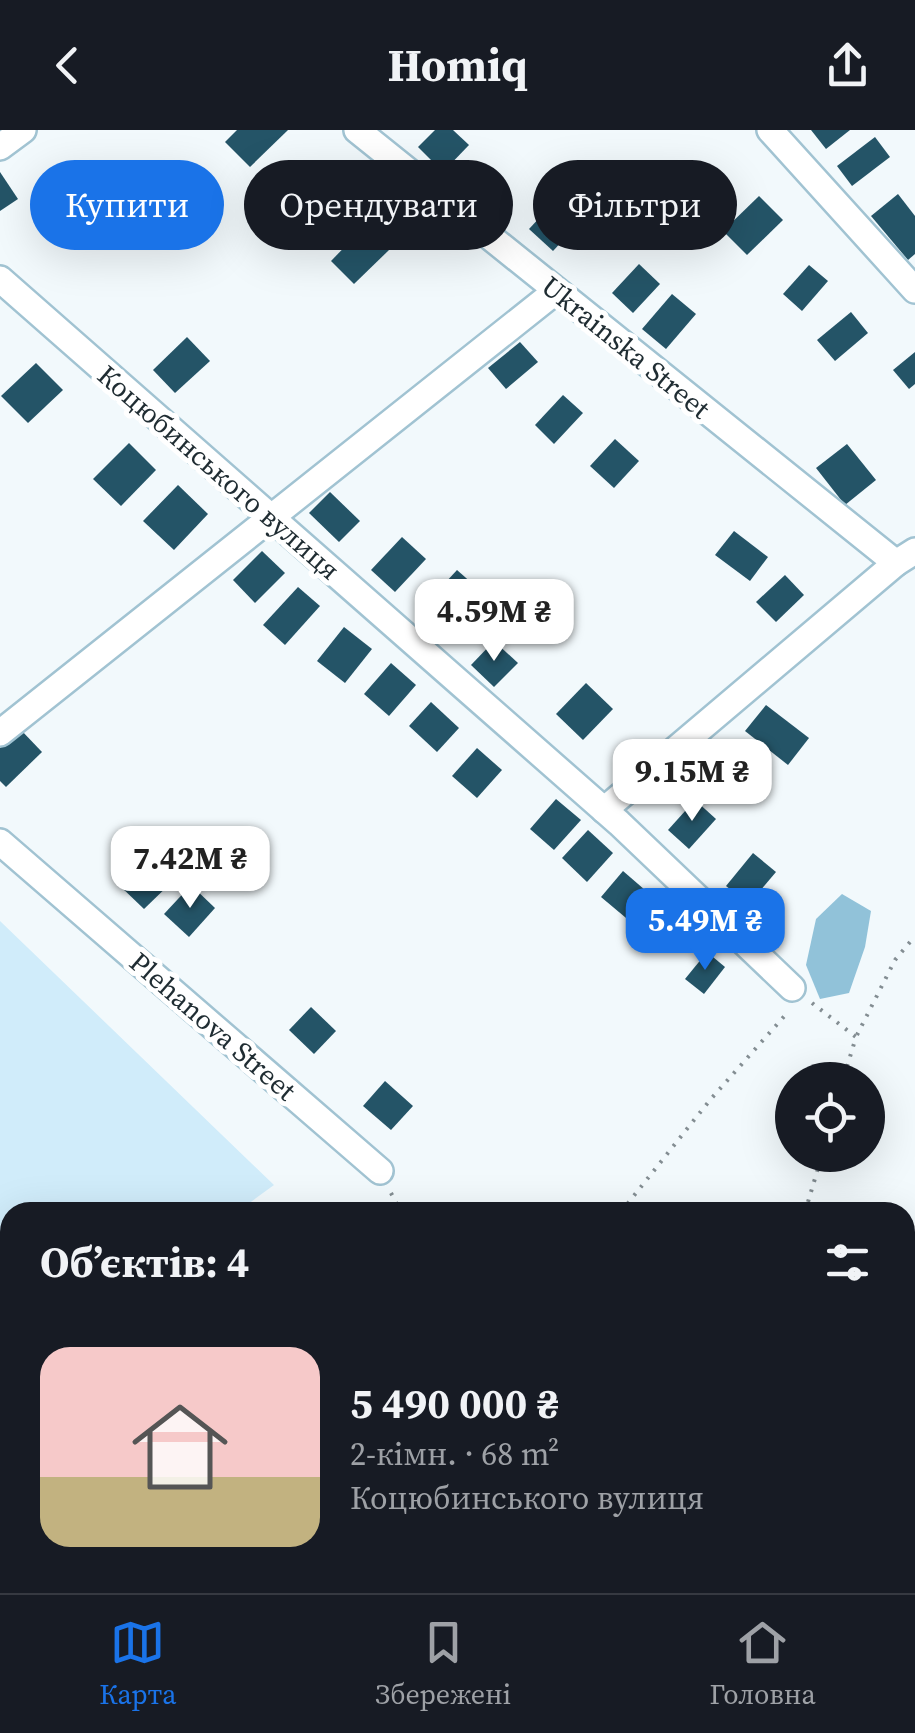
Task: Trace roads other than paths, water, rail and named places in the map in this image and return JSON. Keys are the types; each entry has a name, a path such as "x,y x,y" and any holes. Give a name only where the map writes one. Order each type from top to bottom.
{"street":[{"path":"0,147 24,130"},
{"name":"Ukrainska Street","path":"357,130 556,291 905,557"},
{"path":"770,130 915,290"},
{"name":"Коцюбинського вулиця","path":"0,279 604,810 792,988"},
{"path":"0,733 556,291"},
{"path":"604,810 905,557"},
{"name":"Plehanova Street","path":"0,842 380,1171"}],"water":[{"path":"842,894 871,911 865,947 849,993 820,999 806,965 816,919"}]}
